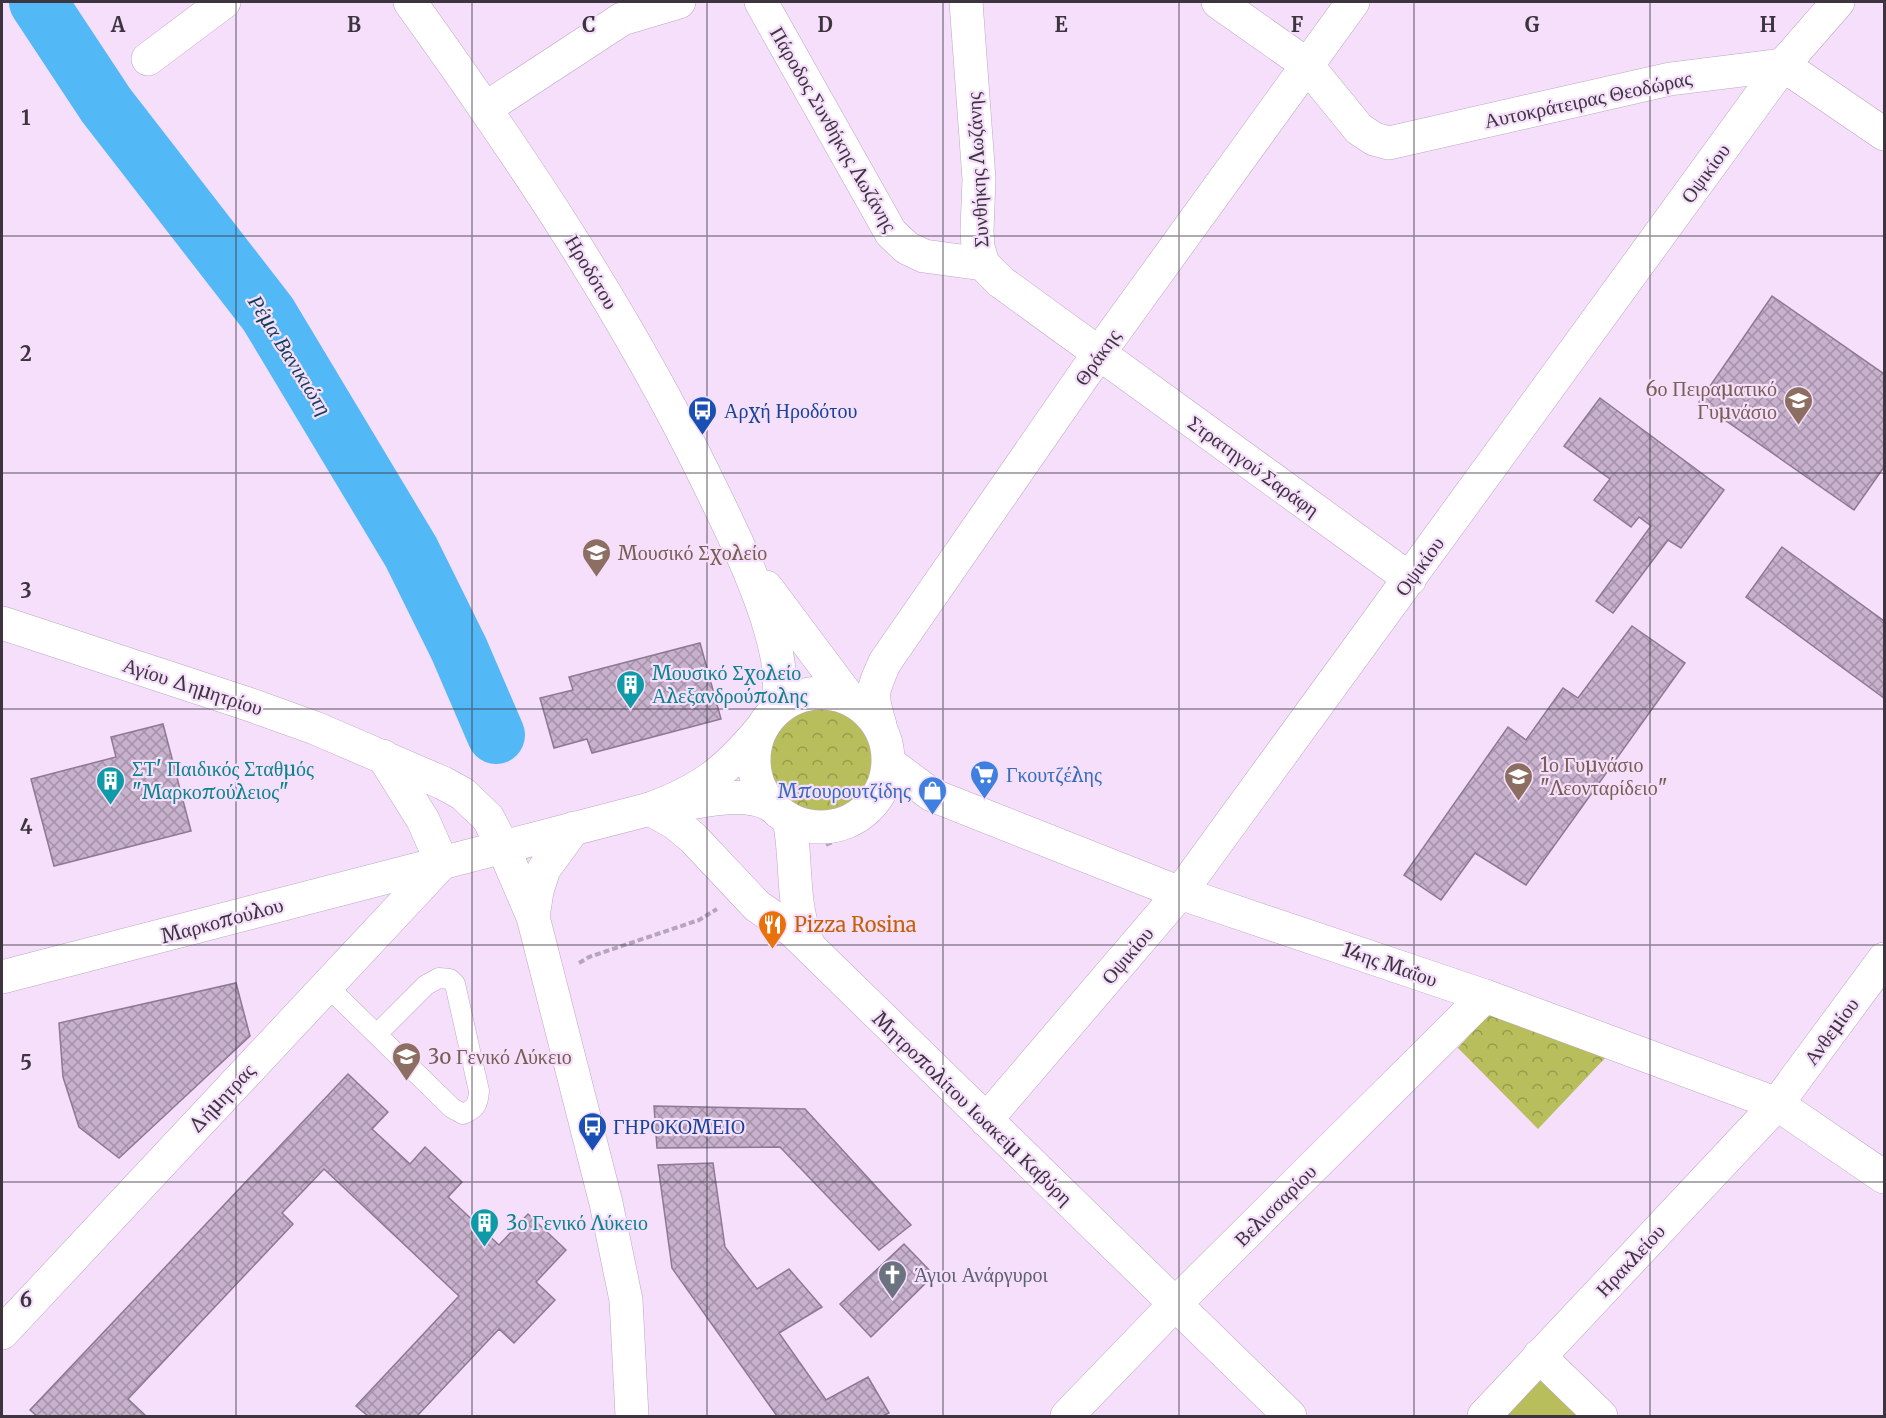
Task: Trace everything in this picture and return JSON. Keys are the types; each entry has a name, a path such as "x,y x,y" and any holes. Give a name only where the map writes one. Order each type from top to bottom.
{"street":[{"path":"147,59 224,2"},
{"name":"Ηροδότου","path":"410,2 555,210 640,352 679,424 746,560 774,640 779,674 770,717"},
{"path":"486,108 619,10 679,2"},
{"name":"Πάροδος Συνθήκης Λωζάνης","path":"761,2 891,233 907,248 924,256 983,264"},
{"name":"Συνθήκης Λωζάνης","path":"966,2 979,179 977,231 983,264 1001,282 1099,353"},
{"name":"Αυτοκράτειρας Θεοδώρας","path":"1218,2 1306,64 1359,129 1374,139 1389,143 1670,79 1783,65"},
{"name":"Θράκης","path":"880,725 872,693 885,662 1099,353 1353,2"},
{"name":"Οψικίου","path":"987,1120 1180,893 1783,65 1838,2"},
{"path":"1783,65 1884,134"},
{"name":"Στρατηγού Σαράφη","path":"1099,353 1410,579"},
{"name":"Ηροδότου","path":"746,560 849,698"},
{"name":"Αγίου Δημητρίου","path":"2,623 315,728 443,783 463,794 488,818 533,916 606,1203 626,1300 632,1416"},
{"path":"812,693 831,693 849,698 866,709 880,725 887,743 889,763 884,785 872,804 855,819 833,826 810,826 760,799 716,799 650,809 676,799 722,772 770,717 794,698 812,693"},
{"path":"770,717 754,747 754,767 759,787 779,811 795,851 797,911 810,948"},
{"path":"383,756 423,820 442,863"},
{"name":"14ης Μαΐου","path":"889,763 932,795 1180,893 1485,996 1778,1104 1884,1177"},
{"name":"Μαρκοπούλου","path":"2,977 650,809"},
{"name":"Μητροπολίτου Ιωακείμ Καβύρη","path":"650,809 675,823 693,837 757,906 793,931 1290,1416"},
{"path":"533,916 537,891 544,869 574,828"},
{"name":"Δήμητρας","path":"2,1333 442,863"},
{"name":"Ανθεμίου","path":"1778,1104 1884,958"},
{"name":"Βελισσαρίου","path":"1067,1416 1175,1304 1485,996"},
{"name":"Ηρακλείου","path":"1484,1416 1778,1104"},
{"path":"1539,1356 1601,1416"}],"lane":[{"path":"326,985 452,1108 463,1114 473,1110 478,1102 479,1091 455,984 450,979 439,978 426,985 377,1034"}],"path":[{"path":"794,868 810,869 821,848 850,834 890,803 924,809 932,795"},
{"path":"572,968 588,957 699,920 721,906 735,883"}],"green space":[{"path":"825,700 847,704 865,716 877,734 881,756 877,778 865,796 847,808 825,812 803,808 785,796 773,778 769,756 773,734 785,716 803,704"},
{"path":"1492,1010 1607,1056 1538,1129 1458,1048"},
{"path":"1539,1374 1580,1416 1500,1416"}],"building":[{"path":"1772,296 1884,374 1884,467 1854,510 1699,402"},
{"path":"1600,398 1724,490 1681,548 1668,540 1613,613 1596,601 1651,526 1639,517 1631,527 1594,500 1610,479 1564,446"},
{"path":"1782,547 1884,621 1884,698 1746,597"},
{"path":"1632,626 1685,663 1526,885 1475,853 1441,900 1404,875 1508,727 1526,740 1563,688 1578,698"},
{"name":"Μουσικό Σχολείο Αλεξανδρούπολης","path":"700,643 721,719 592,753 587,739 554,748 540,698 573,690 569,677"},
{"name":"ΣΤ' Παιδικός Σταθμός \"Μαρκοπούλειος\"","path":"163,724 191,831 54,866 31,779 116,757 111,737"},
{"path":"236,983 250,1036 119,1158 79,1127 63,1077 59,1023"},
{"name":"3ο Γενικό Λύκειο","path":"348,1074 388,1112 372,1129 410,1164 425,1147 462,1182 448,1197 499,1245 528,1214 566,1250 536,1282 555,1300 514,1343 499,1329 417,1416 368,1416 356,1406 459,1296 324,1169 282,1213 293,1224 128,1399 146,1416 37,1416 30,1410"},
{"path":"654,1106 805,1109 911,1225 879,1250 780,1147 657,1148"},
{"path":"713,1163 725,1247 757,1289 789,1269 822,1307 779,1333 826,1400 868,1377 889,1413 883,1416 777,1416 672,1268 658,1165"},
{"path":"904,1244 934,1275 871,1337 840,1304"}],"waterway":[{"name":"Ρέμα Βανικιώτη","path":"38,2 106,105 268,314 411,552 459,649 496,735"}],"place":[{"name":"6ο Πειραματικό Γυμνάσιο","path":"1798,426"},
{"name":"Αρχή Ηροδότου","path":"703,436"},
{"name":"Μουσικό Σχολείο","path":"597,578"},
{"name":"Μουσικό Σχολείο Αλεξανδρούπολης","path":"631,710"},
{"name":"Γκουτζέλης","path":"985,800"},
{"name":"1ο Γυμνάσιο \"Λεονταρίδειο\"","path":"1519,802"},
{"name":"ΣΤ' Παιδικός Σταθμός \"Μαρκοπούλειος\"","path":"111,806"},
{"name":"Μπουρουτζίδης","path":"932,816"},
{"name":"Pizza Rosina","path":"773,950"},
{"name":"3o Γενικό Λύκειο","path":"407,1082"},
{"name":"ΓΗΡΟΚΟΜΕΙΟ","path":"592,1152"},
{"name":"3ο Γενικό Λύκειο","path":"485,1248"},
{"name":"Άγιοι Ανάργυροι","path":"893,1300"}]}
